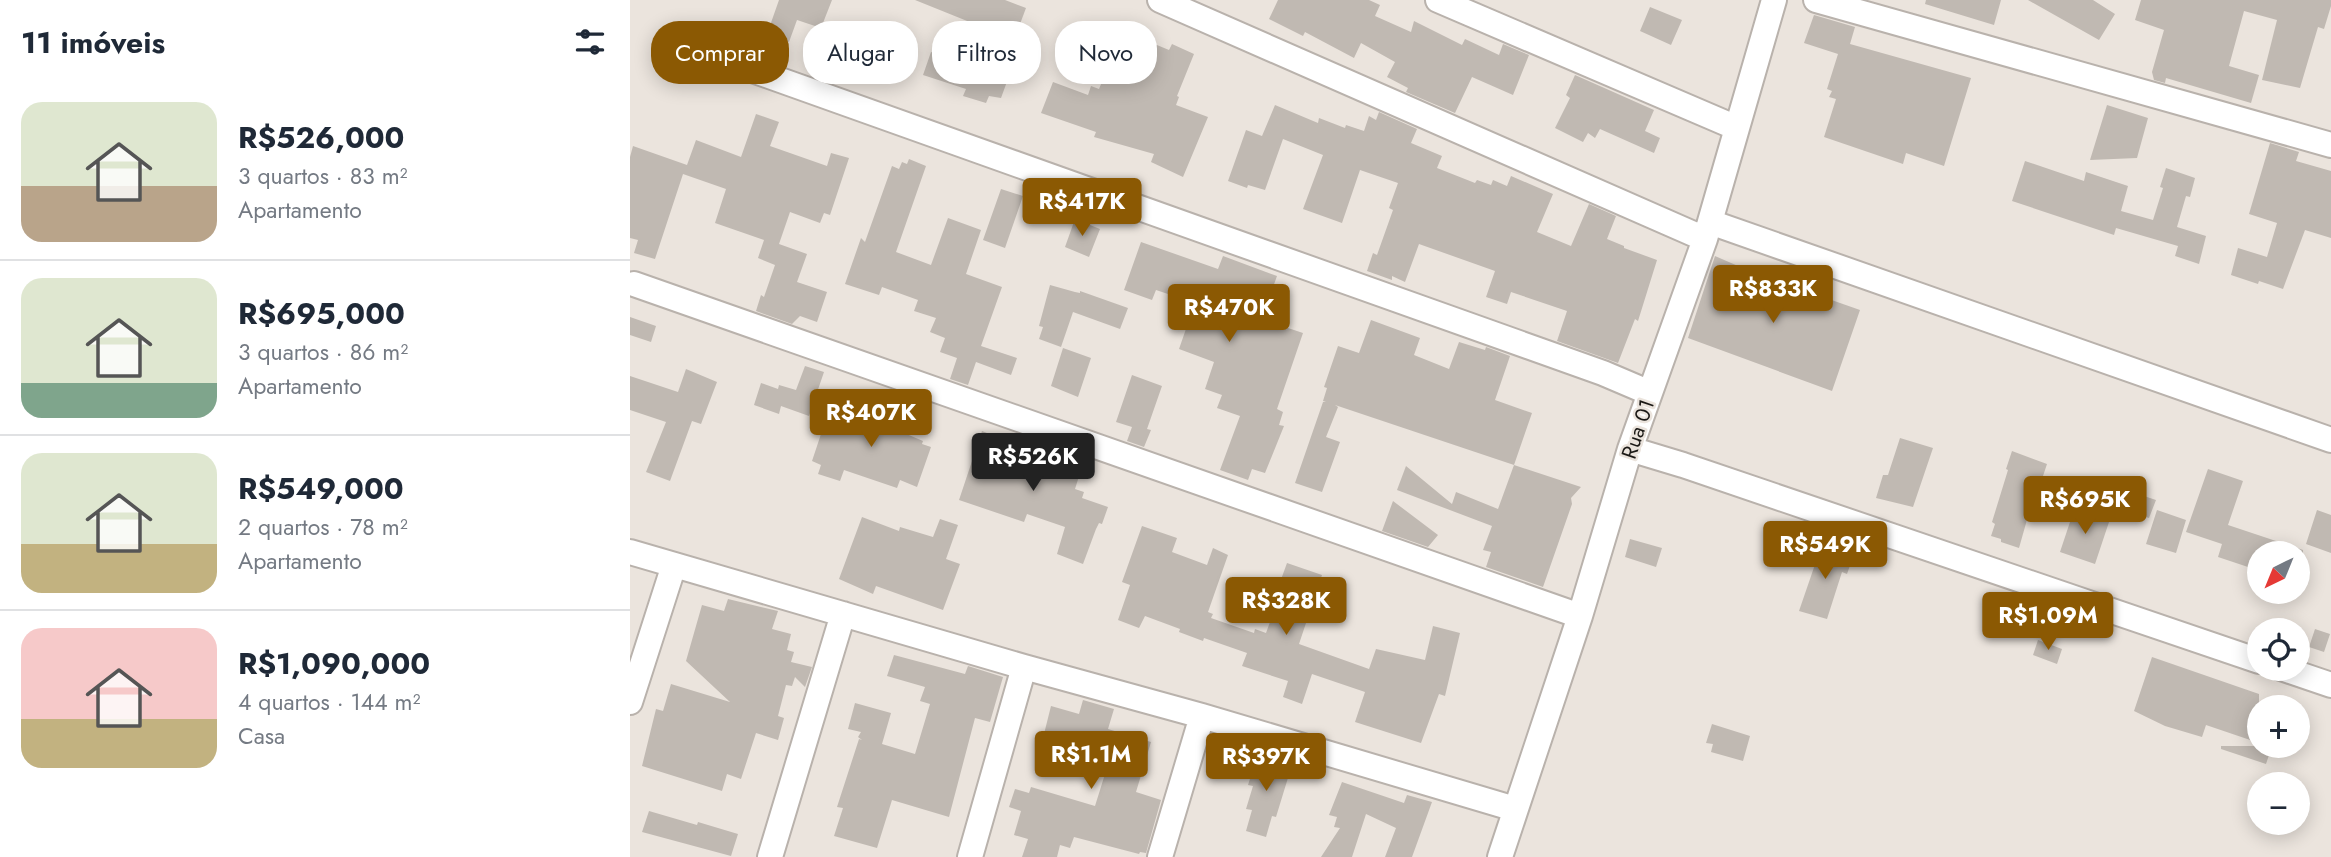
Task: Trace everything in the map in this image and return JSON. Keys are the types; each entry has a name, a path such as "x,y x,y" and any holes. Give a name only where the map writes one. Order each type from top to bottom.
{"street":[{"path":"1160,0 1707,231 2331,440"},
{"path":"1438,0 1738,128"},
{"name":"Rua 01","path":"1500,857 1580,616 1630,449 1707,231 1774,0"},
{"path":"1816,0 2331,145"},
{"path":"789,83 1603,373 1650,393"},
{"path":"634,284 1580,616"},
{"path":"1630,449 2247,657"},
{"path":"630,552 1515,809"},
{"path":"630,702 674,565"},
{"path":"770,857 843,614"},
{"path":"970,857 1024,667"},
{"path":"2310,678 2331,685"},
{"path":"1160,857 1202,716"}],"building":[{"path":"779,0 832,0 824,21 797,20 789,42 789,21 772,21"},
{"path":"915,0 1005,0 1026,8 1021,21 967,21"},
{"path":"1278,0 1369,0 1380,5 1375,16 1411,32 1414,21 1462,45 1465,39 1499,55 1503,44 1529,55 1513,95 1472,77 1455,113 1406,92 1408,88 1387,77 1395,62 1361,43 1354,58 1305,32 1303,36 1269,19"},
{"path":"1926,0 2001,0 1994,25 1925,4"},
{"path":"2028,0 2093,0 2115,14 2099,40"},
{"path":"2141,0 2331,0 2331,6 2324,29 2318,27 2300,88 2262,80 2277,20 2244,11 2229,66 2259,75 2251,103 2166,78 2165,83 2154,80 2152,72 2164,30 2135,20"},
{"path":"1650,7 1682,20 1671,45 1640,31"},
{"path":"1814,15 1855,27 1850,44 1971,78 1944,166 1906,153 1903,164 1824,137 1836,99 1829,97 1832,91 1827,89 1838,54 1804,43"},
{"path":"1172,44 1194,54 1176,105 1208,117 1183,177 1151,162 1154,154 1094,137 1096,132 1041,113 1053,82 1088,95 1091,86 1099,89 1101,84 1157,84 1157,45 1169,50"},
{"path":"932,52 932,78 923,75"},
{"path":"1575,75 1654,110 1645,131 1660,138 1654,153 1600,129 1595,138 1588,133 1583,142 1555,128 1570,98 1566,95"},
{"path":"951,84 1006,84 1001,98 989,96 986,103 963,96 966,89"},
{"path":"1275,105 1318,123 1319,118 1345,128 1346,125 1364,131 1369,116 1376,120 1379,112 1417,129 1411,143 1442,156 1437,168 1475,183 1477,180 1491,185 1493,180 1507,186 1511,176 1553,194 1537,232 1571,246 1589,204 1616,216 1607,239 1657,260 1638,321 1635,319 1618,363 1557,341 1567,311 1511,292 1507,304 1486,297 1495,271 1419,244 1405,282 1392,276 1392,280 1367,271 1373,253 1377,255 1393,210 1389,208 1398,183 1360,170 1342,223 1303,209 1323,155 1283,139 1265,190 1248,185 1247,188 1228,181 1246,130 1262,136"},
{"path":"2107,105 2148,118 2137,158 2090,160"},
{"path":"756,114 779,122 770,146 827,166 831,153 849,158 830,215 824,213 820,223 790,212 779,244 807,254 797,282 827,292 817,322 800,316 792,324 756,311 775,265 758,258 764,240 715,223 726,189 683,174 655,259 634,253 638,240 630,238 630,157 633,146 687,165 696,140 741,157"},
{"path":"2270,143 2299,152 2296,161 2331,171 2331,238 2305,230 2283,289 2231,275 2238,248 2267,257 2277,223 2249,214"},
{"path":"909,159 926,166 896,252 931,265 948,218 981,230 966,274 1002,287 981,346 1017,358 1011,375 976,362 968,385 950,379 957,358 940,352 945,338 930,332 936,318 914,311 918,300 882,287 879,295 845,284 861,238 865,242 892,166 899,169 902,162 907,164"},
{"path":"2025,161 2084,181 2086,172 2128,186 2121,211 2153,220 2166,168 2195,178 2190,197 2186,196 2177,227 2206,236 2199,264 2175,256 2178,246 2116,228 2114,235 2012,201"},
{"path":"1001,189 1023,196 1005,248 983,240"},
{"path":"1075,219 1100,229 1089,257 1065,247"},
{"path":"1141,242 1218,269 1223,256 1277,276 1263,315 1266,316 1264,320 1303,333 1277,409 1283,412 1279,425 1284,426 1265,473 1252,469 1248,480 1220,470 1240,416 1217,408 1222,395 1205,389 1214,362 1179,349 1195,303 1156,290 1152,300 1124,290"},
{"path":"1715,256 1821,302 1823,297 1860,310 1832,391 1688,338"},
{"path":"1050,285 1080,291 1128,308 1120,329 1073,312 1061,347 1039,339 1043,327 1039,326"},
{"path":"630,317 656,326 651,342 630,335"},
{"path":"1371,320 1420,338 1414,355 1449,369 1459,342 1485,350 1486,347 1510,356 1495,400 1532,413 1514,465 1335,405 1338,407 1326,437 1340,442 1322,492 1295,483 1323,402 1326,402 1323,401 1327,388 1324,387 1338,346 1359,353"},
{"path":"1063,348 1091,358 1078,397 1051,386"},
{"path":"805,366 824,372 809,416 781,406 779,414 754,405 761,383 778,389 779,385 796,390"},
{"path":"686,369 717,382 701,424 692,421 670,481 646,472 666,422 630,410 630,376 678,392"},
{"path":"1132,375 1162,386 1147,429 1151,430 1144,447 1127,441 1132,427 1116,422"},
{"path":"871,391 889,398 880,422 898,428 897,430 931,447 917,487 900,480 897,488 844,470 840,481 818,474 821,465 812,461 826,419 857,431"},
{"path":"982,431 1012,443 1008,454 1044,468 1050,450 1071,458 1067,469 1080,473 1075,489 1084,492 1082,498 1108,507 1102,524 1099,523 1096,529 1083,564 1057,554 1065,527 1027,514 1024,522 959,500"},
{"path":"1900,438 1933,448 1913,507 1876,498 1883,475 1888,475"},
{"path":"2012,451 2047,464 2041,482 2038,481 2019,548 1991,536 1995,524 1992,522"},
{"path":"1514,465 1581,487 1571,498 1572,504 1543,587 1486,567 1491,552 1483,550 1492,526 1397,490 1406,466 1452,504 1456,492 1498,509"},
{"path":"2208,469 2243,481 2228,525 2276,541 2247,541 2247,567 2218,557 2222,544 2186,532"},
{"path":"2120,488 2156,500 2149,518 2114,507"},
{"path":"1393,501 1438,535 1428,547 1382,531"},
{"path":"2075,507 2110,519 2095,564 2060,552"},
{"path":"2157,510 2186,520 2176,553 2146,544"},
{"path":"2317,510 2331,515 2331,553 2310,545 2310,541 2307,541"},
{"path":"862,517 899,531 900,527 933,537 940,519 958,525 946,559 960,564 943,610 876,586 873,594 839,579"},
{"path":"1142,526 1177,538 1172,552 1207,565 1213,548 1228,555 1208,612 1213,614 1211,618 1254,633 1255,629 1266,633 1283,586 1279,585 1287,563 1322,575 1299,644 1369,669 1376,649 1425,660 1433,626 1460,633 1445,696 1439,694 1421,743 1355,722 1365,692 1312,674 1302,704 1283,697 1288,681 1242,666 1247,653 1204,638 1203,641 1145,616 1139,628 1118,620 1130,585 1122,582"},
{"path":"1630,539 1662,548 1656,567 1625,557"},
{"path":"1821,547 1831,550 1832,547 1854,554 1847,574 1842,572 1827,619 1799,611"},
{"path":"728,599 778,611 772,629 791,634 787,650 794,652 791,662 812,667 805,687 795,677 792,686 786,685 778,716 784,718 778,740 756,733 741,779 727,774 722,791 642,766 656,709 663,711 671,684 730,702 686,661 702,605 724,611"},
{"path":"2315,629 2330,634 2324,652 2310,647"},
{"path":"2038,640 2062,649 2057,664 2033,655"},
{"path":"894,655 965,674 968,666 1003,677 990,722 975,718 949,817 892,800 877,848 834,836 843,808 837,807 859,739 862,740 858,737 861,732 848,729 855,703 891,713 882,744 915,754 930,704 920,701 925,687 887,676"},
{"path":"2152,657 2259,694 2247,695 2247,739 2206,725 2202,737 2165,726 2134,711"},
{"path":"1083,700 1114,709 1108,729 1151,742 1136,792 1161,800 1146,853 1139,854 1074,837 1070,848 1060,845 1057,857 1022,857 1028,839 1014,835 1021,811 1009,807 1015,789 1029,793 1031,787 1095,806 1110,758 1043,738 1051,706 1079,714"},
{"path":"1712,724 1750,736 1743,761 1711,752 1713,744 1706,743"},
{"path":"2221,746 2247,746 2247,758 2221,749"},
{"path":"1258,754 1291,768 1276,817 1272,816 1266,837 1246,831 1252,810 1246,809 1253,786 1248,785"},
{"path":"2248,758 2268,758 2266,764"},
{"path":"1342,782 1404,803 1407,795 1432,802 1412,857 1385,857 1396,828 1366,814 1352,857 1321,857 1340,828 1334,827 1337,817 1329,815"},
{"path":"649,811 738,834 731,856 642,832"}]}
